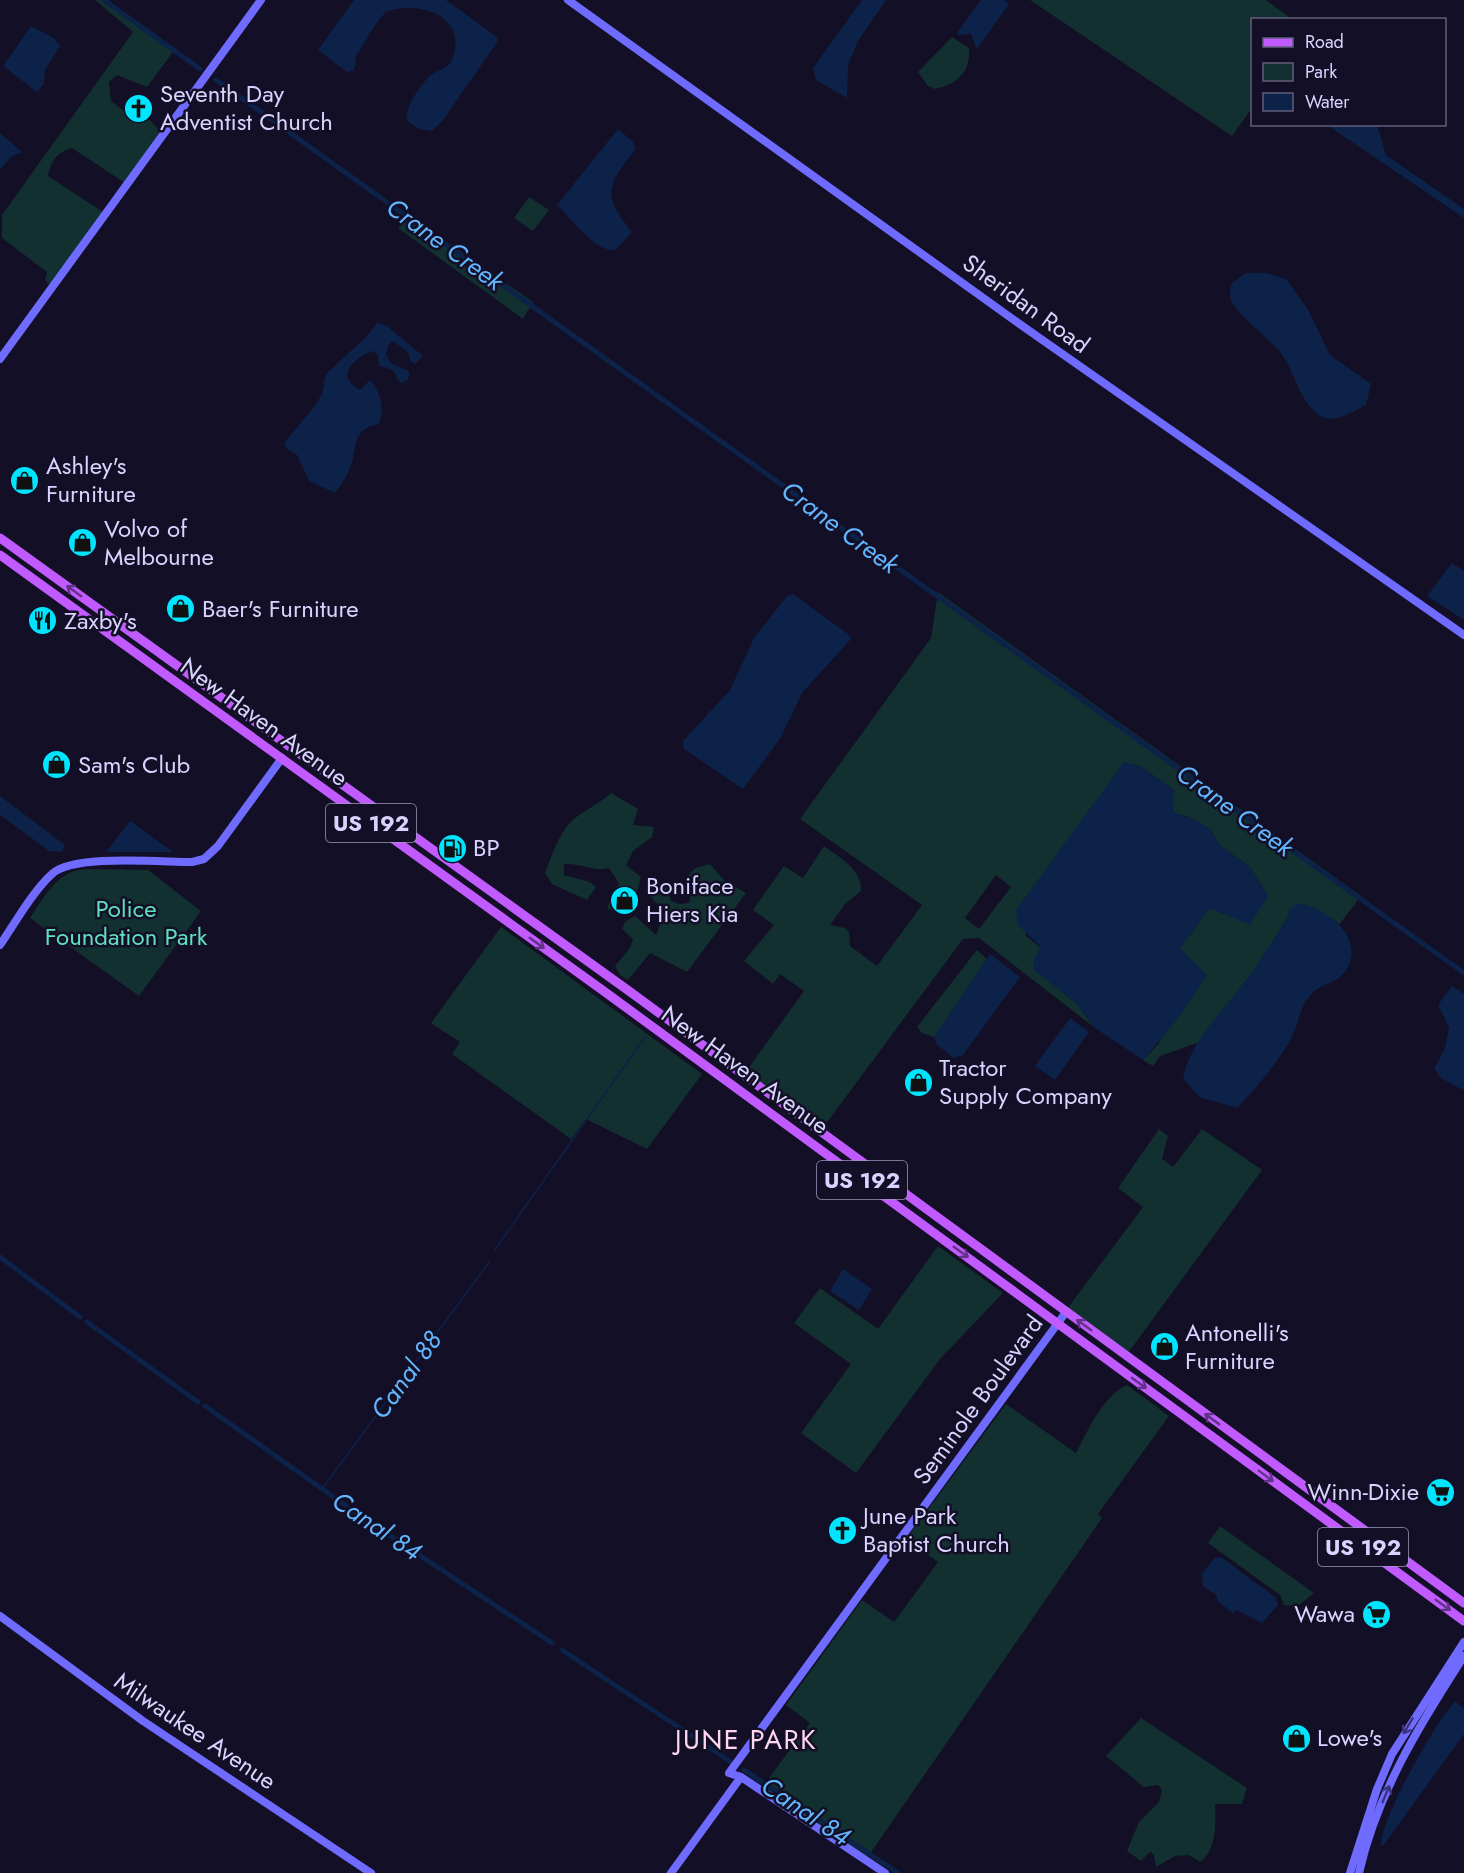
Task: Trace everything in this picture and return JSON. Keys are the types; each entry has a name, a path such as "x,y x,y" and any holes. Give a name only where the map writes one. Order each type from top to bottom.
{"main road":[{"name":"New Haven Avenue","path":"0,538 629,991 1464,1603"},
{"path":"0,554 19,551"},
{"name":"New Haven Avenue","path":"0,554 621,1003 1464,1621"},
{"path":"9,562 19,559 33,562"},
{"path":"69,606 86,610 98,608"},
{"path":"96,624 106,621 122,626"},
{"path":"179,685 190,675"},
{"path":"249,735 265,741 275,736"},
{"path":"282,758 293,755 303,757"},
{"path":"318,784 334,786 340,783"},
{"path":"361,816 375,814 386,816"},
{"path":"448,879 461,870"},
{"path":"490,909 505,912 513,908"},
{"path":"505,920 518,918 530,921"},
{"path":"605,992 618,994 629,991"},
{"path":"621,1003 631,1000 643,1002"},
{"path":"768,1111 781,1109 792,1112"},
{"path":"826,1154 840,1152 854,1156"},
{"path":"884,1195 896,1193 921,1205"},
{"path":"904,1210 942,1231 953,1229"},
{"path":"1105,1358 1119,1360 1129,1358"},
{"path":"1216,1439 1233,1444 1243,1441"},
{"path":"1236,1453 1246,1450 1259,1453"},
{"path":"1305,1505 1317,1507 1327,1503"},
{"path":"1324,1518 1332,1513 1342,1514"},
{"path":"1361,1545 1376,1549 1385,1546"},
{"path":"1377,1557 1388,1554 1402,1558"}],"street":[{"path":"0,359 261,0"},
{"name":"Sheridan Road","path":"568,0 1040,339 1464,635"},
{"path":"0,945 51,874 63,866 86,862 192,862 204,859 218,846 282,758"},
{"name":"Seminole Boulevard","path":"741,1777 729,1773 1066,1312"},
{"name":"Milwaukee Avenue","path":"0,1616 143,1721 371,1873"},
{"path":"1350,1873 1373,1800 1392,1754 1464,1642"},
{"path":"1359,1873 1375,1820 1397,1767 1435,1698 1464,1656"},
{"path":"671,1873 741,1777 885,1873"}],"green space":[{"path":"95,0 103,0 173,52 147,87 117,75 109,82 111,101 127,113 147,117 161,132 125,183 72,148 62,152 56,158 48,176 103,212 50,285 45,280 47,272 2,238 2,215 133,32"},
{"path":"1030,0 1266,0 1291,18 1251,18 1251,109 1232,136"},
{"path":"952,37 969,48 968,64 956,80 935,89 928,86 918,72"},
{"path":"529,197 549,210 533,231 514,218"},
{"path":"408,215 533,302 523,319 398,228"},
{"path":"938,592 1361,896 1339,925 1334,919 1288,917 1256,967 1200,1042 1160,1056 1153,1066 1143,1060 1159,1043 1184,955 1180,948 1210,908 1226,915 1268,896 1249,866 1219,845 1211,830 1194,819 1174,813 1174,790 1140,766 1124,762 1025,935 1040,947 1034,962 1035,970 1076,1003 1095,1028 979,938 963,939 822,1129 745,1073 804,991 780,974 773,984 744,961 774,925 753,910 784,866 803,878 824,846 854,870 858,876 861,891 845,904 830,925 845,928 849,932 850,946 877,966 922,905 800,819 931,638","holes":["996,875 1011,887 979,929 965,918"]},
{"path":"611,793 638,809 633,825 654,827 652,837 633,851 626,865 641,877 636,896 618,913 607,908 619,883 609,868 598,869 564,864 564,875 590,882 596,887 587,900 552,884 545,873 565,829 575,818"},
{"path":"710,864 725,881 746,893 687,972 650,953 628,980 620,975 615,966 630,948 633,939 622,929 625,922 635,916 656,935 665,912 649,895 656,888 667,887 671,901 679,904 689,903 691,895 686,878 695,868"},
{"name":"Police Foundation Park","path":"85,869 148,870 201,911 139,996 30,918 52,886 67,875"},
{"path":"501,927 702,1074 647,1149 586,1119 571,1139 452,1054 460,1042 431,1023"},
{"path":"977,950 987,959 934,1037 922,1033 917,1027"},
{"path":"1159,1129 1168,1136 1162,1159 1173,1167 1202,1129 1262,1170 1128,1353 1067,1309 1143,1207 1118,1188"},
{"path":"938,1246 1003,1293 940,1359 856,1473 801,1433 851,1364 794,1323 820,1288 878,1329"},
{"path":"1127,1385 1169,1416 1098,1514 1102,1518 867,1858 762,1787 810,1723 786,1705 862,1600 894,1622 938,1562 906,1539 1006,1404 1076,1453 1103,1405 1118,1390"},
{"path":"1220,1526 1314,1593 1298,1606 1284,1605 1280,1595 1208,1543"},
{"path":"1141,1718 1247,1788 1242,1804 1215,1804 1212,1843 1206,1857 1200,1862 1189,1855 1175,1856 1156,1867 1154,1855 1150,1852 1141,1861 1127,1851 1139,1822 1159,1802 1162,1790 1158,1785 1144,1787 1106,1756"}],"water":[{"path":"354,0 446,0 497,37 498,41 443,120 432,131 419,129 407,121 408,110 417,91 425,81 451,61 455,43 453,31 437,14 425,10 412,8 386,12 373,28 355,58 356,64 353,71 347,72 318,50"},
{"path":"862,0 886,0 858,41 848,65 847,98 816,80 813,68"},
{"path":"981,0 1004,0 1009,4 977,49 971,34 958,35 958,31"},
{"path":"31,26 54,38 60,46 45,70 44,84 37,92 3,66"},
{"path":"1379,126 1386,155 1464,209 1464,218 1330,127"},
{"path":"618,129 633,142 636,149 618,172 612,190 612,199 616,209 632,232 616,250 600,246 584,234 557,205"},
{"path":"0,133 22,152 11,157 0,170"},
{"path":"1246,273 1267,273 1286,279 1307,308 1330,355 1371,384 1366,405 1331,419 1319,415 1312,409 1306,402 1280,352 1232,303 1230,290 1232,283"},
{"path":"377,322 388,327 423,356 415,364 410,361 408,352 393,341 388,345 386,355 392,364 410,372 407,381 400,383 393,370 379,366 378,355 372,351 358,358 349,368 347,374 352,385 360,390 370,380 374,384 379,394 382,412 379,424 371,426 359,435 352,463 335,493 309,481 297,455 286,448 284,443 322,394 326,374 369,334"},
{"path":"1452,563 1464,571 1464,620 1427,596"},
{"path":"793,594 848,634 851,639 802,693 781,737 743,789 684,749 683,741 730,690 754,638 787,596"},
{"path":"1124,762 1140,766 1174,790 1174,813 1194,819 1211,830 1219,845 1249,866 1268,896 1250,925 1210,908 1180,948 1207,975 1183,1012 1143,1060 1095,1028 1076,1003 1034,970 1034,962 1040,946 1018,925 1016,910"},
{"path":"0,796 65,845 62,852 49,851 0,815"},
{"path":"130,821 173,852 106,852"},
{"path":"1298,903 1321,912 1342,928 1349,938 1352,950 1350,962 1343,974 1312,993 1302,1009 1290,1040 1277,1061 1237,1108 1199,1097 1183,1078 1195,1048 1255,968 1288,917 1289,909"},
{"path":"990,954 1020,977 963,1055 954,1058 937,1045 934,1037"},
{"path":"1452,986 1464,994 1464,1091 1441,1078 1434,1069 1445,1048 1449,1027 1438,1005"},
{"path":"1070,1018 1089,1032 1055,1080 1035,1066"},
{"path":"843,1269 872,1289 859,1310 830,1291"},
{"path":"1221,1557 1276,1598 1278,1605 1262,1623 1236,1610 1233,1613 1217,1601 1217,1596 1203,1586 1202,1574 1214,1558"},
{"path":"1455,1701 1464,1709 1464,1734 1383,1846 1381,1845 1390,1814 1410,1771"}],"waterway":[{"name":"Crane Creek","path":"104,0 200,69"},
{"name":"Crane Creek","path":"216,80 1464,973"},
{"name":"Canal 88","path":"494,1251 645,1037"},
{"name":"Canal 84","path":"0,1257 80,1317"},
{"name":"Canal 88","path":"322,1489 490,1261"},
{"name":"Canal 84","path":"87,1322 198,1402"},
{"name":"Canal 84","path":"205,1406 359,1515 552,1643"},
{"name":"Canal 84","path":"562,1650 731,1762"},
{"name":"Canal 84","path":"744,1770 898,1873"}],"place":[{"name":"Seventh Day Adventist Church","path":"139,108"},
{"name":"Ashley's Furniture","path":"25,480"},
{"name":"Volvo of Melbourne","path":"83,543"},
{"name":"Baer's Furniture","path":"181,609"},
{"name":"Zaxby's","path":"43,621"},
{"name":"Sam's Club","path":"57,765"},
{"name":"BP","path":"452,848"},
{"name":"Boniface Hiers Kia","path":"625,900"},
{"name":"Tractor Supply Company","path":"918,1082"},
{"name":"Antonelli's Furniture","path":"1164,1347"},
{"name":"Winn-Dixie","path":"1440,1492"},
{"name":"June Park Baptist Church","path":"842,1530"},
{"name":"Wawa","path":"1376,1614"},
{"name":"Lowe's","path":"1296,1738"}],"district":[{"name":"JUNE PARK","path":"746,1740"}]}
